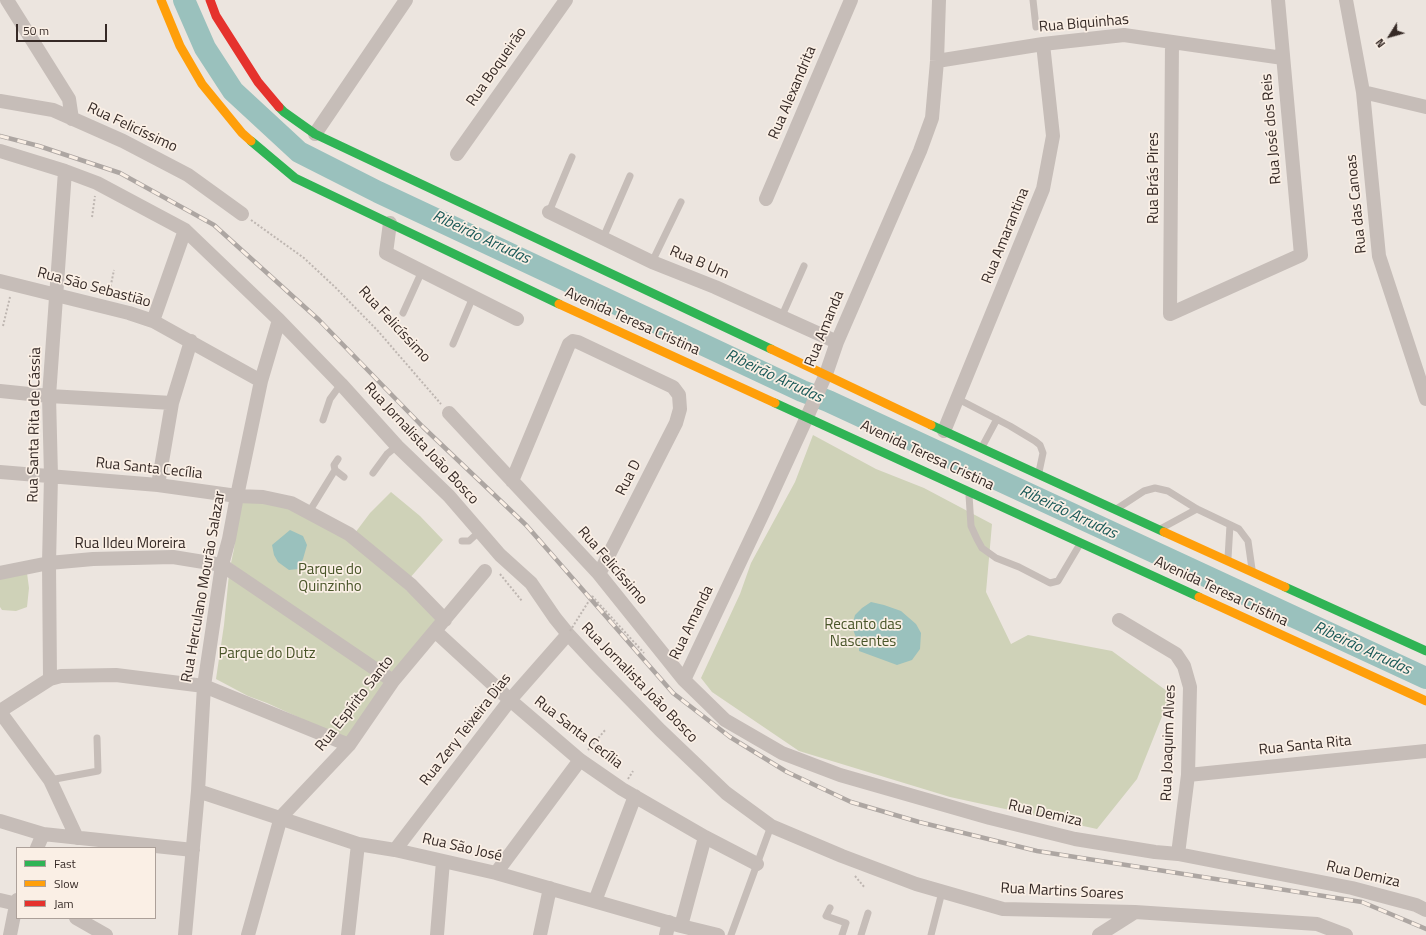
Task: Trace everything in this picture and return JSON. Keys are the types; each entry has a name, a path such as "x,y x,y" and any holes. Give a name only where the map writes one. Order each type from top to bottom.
{"main road":[{"name":"Avenida Teresa Cristina","path":"161,0 180,46 202,84 242,133 295,178 554,302 809,411 969,491 1426,701"},
{"name":"Avenida Teresa Cristina","path":"210,0 216,16 258,82 284,112 315,134 823,379 982,448 1426,651"}],"street":[{"path":"7,0 69,99 72,119"},
{"path":"315,134 406,0"},
{"name":"Rua Boqueirão","path":"457,154 566,0"},
{"name":"Rua Alexandrita","path":"766,199 851,0"},
{"name":"Rua Amanda","path":"684,680 764,511 809,411 837,342 920,151 932,118 939,0"},
{"name":"Rua José dos Reis","path":"1278,0 1300,255"},
{"name":"Rua das Canoas","path":"1346,0 1363,92 1379,256 1426,399"},
{"name":"Rua Biquinhas","path":"936,61 1043,44 1124,35 1283,58"},
{"name":"Rua Brás Pires","path":"1172,42 1170,314 1300,255"},
{"name":"Rua Amarantina","path":"944,431 1044,189 1053,136 1043,44"},
{"path":"1363,92 1426,107"},
{"name":"Rua Felicíssimo","path":"0,101 53,110 123,141 188,174 242,214"},
{"name":"Rua Jornalista João Bosco","path":"0,151 66,171 97,183 185,230 279,320 341,384 397,446 449,496 500,555 531,583 555,618 569,632 594,663 694,764 726,793 771,826"},
{"name":"Rua Santa Rita de Cássia","path":"50,679 49,563 51,476 49,396 66,171"},
{"name":"Rua B Um","path":"549,212 652,262 715,287 837,342"},
{"path":"390,223 386,253 517,319"},
{"path":"153,321 185,230"},
{"name":"Rua São Sebastião","path":"7,282 106,307 153,321 261,381"},
{"name":"Rua Herculano Mourão Salazar","path":"185,935 198,791 204,686 222,565 229,539 261,381 279,320"},
{"path":"158,486 172,403 191,341"},
{"name":"Rua D","path":"512,481 569,344 573,341 673,387 679,395 680,409 676,423 599,574"},
{"path":"0,391 49,396 172,403"},
{"name":"Rua Felicíssimo","path":"449,413 599,574 684,680"},
{"name":"Rua Santa Cecília","path":"0,472 158,486 237,496 263,497 291,503 349,534 411,585 445,620"},
{"name":"Rua Ildeu Moreira","path":"0,573 49,563 93,559 174,557 222,565 393,681"},
{"name":"Rua Espírito Santo","path":"248,935 281,817 349,746 393,681 485,571"},
{"name":"Rua Joaquim Alves","path":"1119,620 1176,654 1184,666 1190,687 1188,775 1178,854"},
{"name":"Rua Santa Cecília","path":"435,631 510,700 580,760 635,796 705,837 757,864"},
{"name":"Rua Zery Teixeira Dias","path":"395,850 510,700 569,632"},
{"path":"77,838 50,780 0,712 50,679 61,676 116,675 204,686 349,746"},
{"name":"Rua Demiza","path":"684,680 725,720 782,753 840,775 990,818 1075,839 1155,852 1178,854 1352,888 1416,905 1426,910"},
{"name":"Rua Santa Rita","path":"1188,775 1426,751"},
{"path":"496,873 580,760"},
{"name":"Rua São José","path":"198,791 281,817 358,844 395,850 496,873 595,901 672,928 718,935"},
{"path":"595,901 635,796"},
{"path":"0,821 43,834 193,850"},
{"name":"Rua Martins Soares","path":"771,826 842,856 916,884 1003,909 1135,912 1314,930 1346,935"},
{"path":"37,847 43,834"},
{"path":"672,928 705,837"},
{"path":"348,935 358,844"},
{"path":"437,935 443,861"},
{"path":"540,935 550,888"},
{"path":"0,900 16,902 10,935"},
{"path":"1099,935 1135,912"},
{"path":"78,919 106,935"}],"lane":[{"path":"1033,0 1036,27"},
{"path":"549,212 572,157"},
{"path":"603,238 630,176"},
{"path":"652,262 682,202"},
{"path":"781,318 804,266"},
{"path":"403,313 422,271"},
{"path":"453,344 473,297"},
{"path":"322,420 330,399 341,384"},
{"path":"958,399 1017,430 1040,445 1043,453 1039,474"},
{"path":"982,448 997,419"},
{"path":"373,473 387,454 397,446"},
{"path":"309,512 335,470 334,465 338,459"},
{"path":"335,470 344,477"},
{"path":"1116,509 1144,491 1155,488 1168,491 1197,509 1239,529 1248,541 1252,571"},
{"path":"969,491 971,526 982,548 996,558 1019,567 1050,583 1058,581 1081,542"},
{"path":"1160,530 1197,509"},
{"path":"1228,560 1230,525"},
{"path":"462,541 469,541 480,531"},
{"path":"50,780 98,771 97,738"},
{"path":"731,935 771,826"},
{"path":"931,935 942,892"},
{"path":"830,908 826,916 846,923 842,935"},
{"path":"861,935 868,913"}],"path":[{"path":"92,217 97,183"},
{"name":"Rua Felicíssimo","path":"242,214 304,258 336,288 417,374 449,413"},
{"path":"106,307 114,270"},
{"path":"3,326 7,282"},
{"path":"500,573 522,600"},
{"path":"569,632 592,596"},
{"path":"580,760 606,729"}],"green space":[{"name":"Recanto das Nascentes","path":"813,435 876,469 924,488 992,524 986,592 1011,644 1028,635 1112,651 1171,694 1137,779 1097,829 950,797 799,751 712,692 701,678 740,594 751,563 795,482"},
{"path":"391,492 420,516 443,540 409,579 355,533 370,513"},
{"name":"Parque do Quinzinho","path":"239,499 291,508 354,543 440,620 391,679 231,563 234,549"},
{"path":"27,573 29,588 27,607 16,611 2,610 0,607 0,576"},
{"name":"Parque do Dutz","path":"229,574 387,682 346,739 267,703 248,696 216,679 224,625"}],"water":[{"path":"290,530 303,536 307,545 298,569 289,570 278,562 274,555 272,545"},
{"path":"871,602 901,611 916,624 921,633 920,649 912,660 897,665 859,651 859,641 852,626 855,615"}],"waterway":[{"name":"Ribeirão Arrudas","path":"184,0 205,48 233,91 299,152 378,192 802,391 828,401 1426,678"}],"railway":[{"path":"0,136 39,146 120,173 214,225 319,320 423,427 526,525 673,693 730,737 787,772 851,802 919,822 1037,851 1362,902 1426,929"}],"traffic: fast":[{"path":"279,107 315,134 771,349"},
{"path":"251,141 295,178 559,304"},
{"path":"775,403 1199,597"},
{"path":"931,425 1164,532"},
{"path":"1285,587 1426,651"}],"traffic: slow":[{"path":"161,0 180,46 202,84 242,133 251,141"},
{"path":"559,304 775,403"},
{"path":"771,349 931,425"},
{"path":"1164,532 1285,587"},
{"path":"1199,597 1426,701"}],"traffic: jam":[{"path":"210,0 216,16 258,82 279,107"}]}
